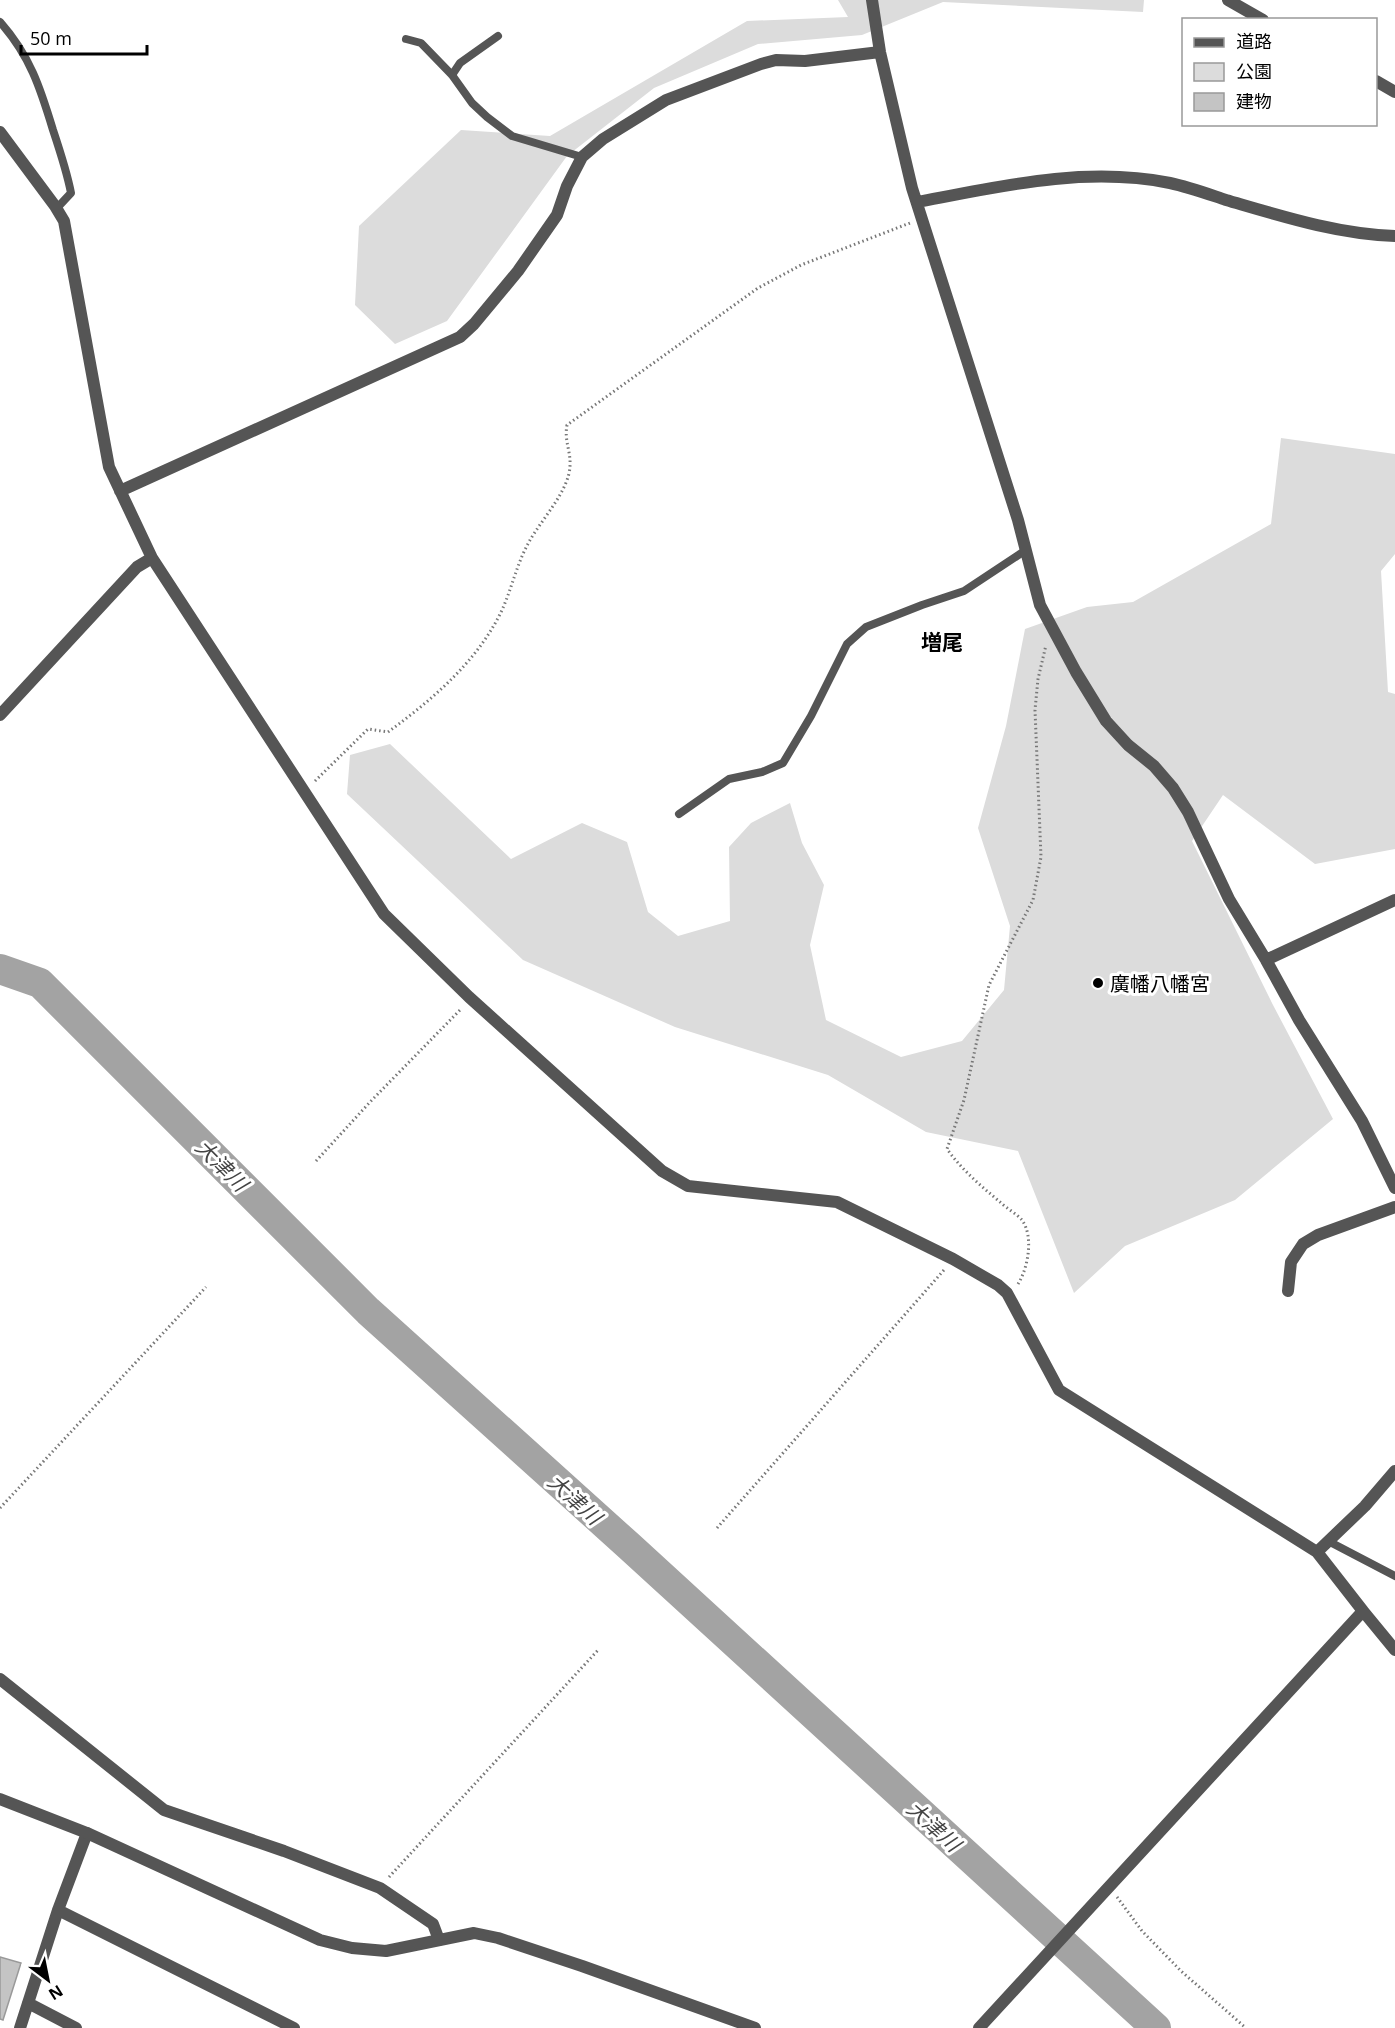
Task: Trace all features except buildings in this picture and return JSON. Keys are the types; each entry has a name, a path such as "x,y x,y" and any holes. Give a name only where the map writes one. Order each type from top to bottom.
{"street":[{"path":"872,0 880,52 902,147 1026,550 1040,604 1050,626 1106,721 1128,745 1154,766 1173,788 1188,812 1229,899 1299,1020 1362,1121 1395,1188"},
{"path":"1228,0 1260,18"},
{"path":"120,491 460,337 474,324 518,270 557,215 567,186 582,157 603,139 666,100 776,60 805,61 880,52"},
{"path":"1377,82 1395,92"},
{"path":"0,132 57,208 64,221 109,467 120,491 153,558 384,914 469,997 662,1171 688,1186 837,1202 953,1259 998,1285 1007,1293 1059,1390 1317,1552 1395,1650"},
{"path":"918,202 1076,176 1121,176 1171,183 1259,210 1345,232 1395,236"},
{"path":"0,715 137,567 153,558"},
{"path":"1266,960 1395,900"},
{"path":"1287,1291 1291,1262 1303,1244 1318,1235 1395,1207"},
{"path":"1317,1552 1365,1506 1395,1471"},
{"path":"979,2028 1363,1611"},
{"path":"2,1684 164,1810 380,1887 433,1924 439,1940"},
{"path":"0,1799 87,1833 320,1940 352,1948 386,1951 474,1933 498,1938 755,2028"},
{"path":"20,2028 58,1910 87,1833"},
{"path":"58,1910 294,2028"},
{"path":"28,2003 76,2028"}],"lane":[{"path":"0,22 14,38 38,80 67,173 71,193 57,208"},
{"path":"452,75 460,63 498,36"},
{"path":"406,39 421,43 452,75 472,103 512,136 582,157"},
{"path":"679,814 729,779 762,772 783,763 811,716 847,644 866,627 964,591 1026,550"},
{"path":"1328,1541 1395,1576"}],"path":[{"path":"304,791 368,729 388,732 410,716 449,682 477,651 502,610 528,543 565,486 570,466 565,437 567,425 758,288 801,265 923,218"},
{"path":"1007,1293 1018,1284 1024,1273 1027,1238 1022,1221 958,1165 947,1149 964,1100 989,985 1033,900 1041,857 1035,710 1038,679 1050,626"},
{"path":"316,1161 371,1101 459,1013 469,997"},
{"path":"717,1528 953,1259"},
{"path":"0,1508 206,1287"},
{"path":"380,1887 599,1649"},
{"path":"1108,1886 1150,1939 1181,1971 1246,2028"}],"green space":[{"path":"838,0 1144,0 1143,12 943,2 862,35 758,44 654,88 567,156 447,321 395,344 355,305 359,226 461,130 550,136 747,21 848,17"},
{"path":"1281,438 1395,454 1395,554 1381,571 1388,692 1395,694 1395,849 1315,864 1223,795 1192,841 1273,1005 1333,1119 1235,1200 1125,1246 1074,1293 1018,1151 926,1132 828,1075 675,1027 523,960 347,794 350,755 390,744 511,859 582,823 627,842 648,912 678,936 730,921 729,847 751,823 790,803 802,843 824,885 810,945 826,1020 901,1057 962,1041 1004,990 1010,926 978,828 1006,726 1025,629 1087,607 1133,602 1271,524"}],"waterway":[{"name":"大津川","path":"0,969 40,983 368,1311 629,1546 1156,2028"}],"place":[{"name":"廣幡八幡宮","path":"1098,983"}],"district":[{"name":"増尾","path":"942,642"}]}
